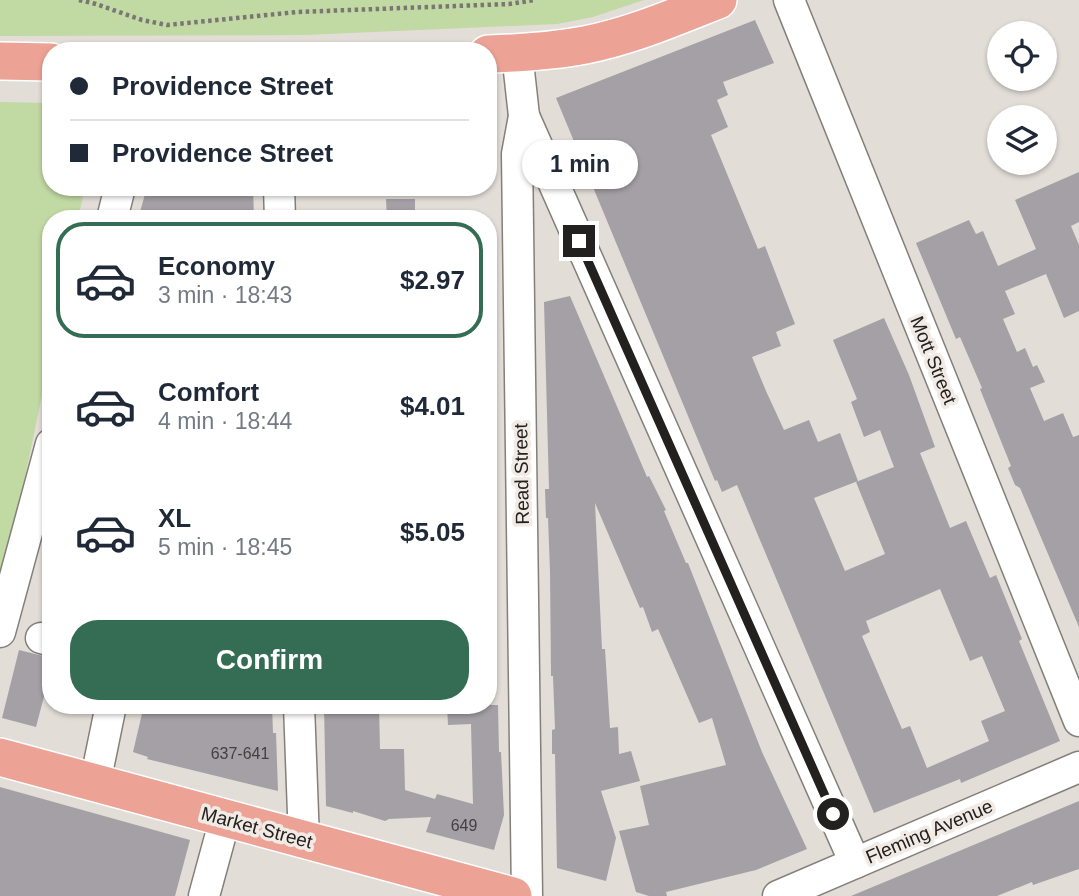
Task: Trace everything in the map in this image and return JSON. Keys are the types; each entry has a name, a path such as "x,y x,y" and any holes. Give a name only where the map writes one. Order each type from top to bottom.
{"main road":[{"path":"503,53 562,49 608,40 719,0"},
{"path":"0,61 42,62"},
{"name":"Market Street","path":"0,757 513,896"}],"street":[{"name":"Mott Street","path":"789,0 1079,721"},
{"name":"Read Street","path":"503,53 524,116 517,154 527,896"},
{"path":"524,116 855,863"},
{"path":"0,632 42,477"},
{"path":"95,783 109,714"},
{"path":"299,714 304,841"},
{"name":"Fleming Avenue","path":"778,896 1079,767"},
{"path":"204,896 225,819"}],"path":[{"path":"79,0 142,20 167,24 297,12 509,4 536,0"}],"green space":[{"path":"0,0 644,0 593,17 557,24 305,35 0,36"},
{"path":"0,102 42,103 42,196 83,196 80,210 42,210 42,395 0,597"}],"building":[{"path":"755,20 774,63 723,82 728,95 717,100 728,127 711,135 758,249 765,246 795,324 776,332 781,346 752,357 766,391 784,430 809,420 818,442 840,433 858,481 814,498 845,571 885,554 856,482 894,467 880,430 864,437 851,402 857,399 833,340 884,318 909,375 935,447 920,453 950,528 966,521 990,578 996,575 1022,639 1019,641 1060,741 961,783 960,779 874,813 737,485 722,492 717,480 715,481 556,98","holes":["940,589 970,661 982,656 1005,711 981,721 989,741 927,768 910,726 902,729 862,636 870,632 866,621"]},
{"path":"1079,172 1079,222 1071,226 1079,245 1079,311 1064,318 1046,274 1005,291 1015,314 1003,319 1017,352 1025,348 1033,367 1037,365 1045,382 1030,388 1044,421 1063,413 1073,437 1079,435 1079,627 1020,488 1015,485 1008,468 1011,466 980,389 982,388 960,337 956,339 916,243 969,220 976,234 983,231 998,266 1036,249 1015,200"},
{"path":"144,196 253,196 254,210 141,210"},
{"path":"386,199 415,199 415,210 387,210"},
{"path":"570,296 647,477 649,476 666,510 664,511 688,563 762,752 807,849 756,870 666,892 667,896 649,896 636,892 619,831 649,825 640,786 726,765 712,718 699,723 658,629 652,632 643,607 640,608 595,503 602,649 605,649 610,728 618,727 619,754 631,751 640,781 601,791 616,838 606,881 557,868 555,754 552,754 552,730 555,729 551,676 550,571 545,489 549,489 544,302"},
{"path":"19,650 42,656 42,704 36,727 2,718"},
{"path":"498,705 504,815 494,850 426,832 431,817 385,821 326,806 324,714 379,714 380,749 404,749 405,790 435,799 437,794 473,804 471,724 448,725 447,714 497,714"},
{"path":"142,714 272,714 273,733 276,733 278,791 147,759 148,757 133,752"},
{"path":"0,787 190,840 175,896 0,896"},
{"path":"1079,801 1079,869 1033,885 1032,882 997,896 851,896"}],"route":[{"path":"579,241 833,814"}]}
